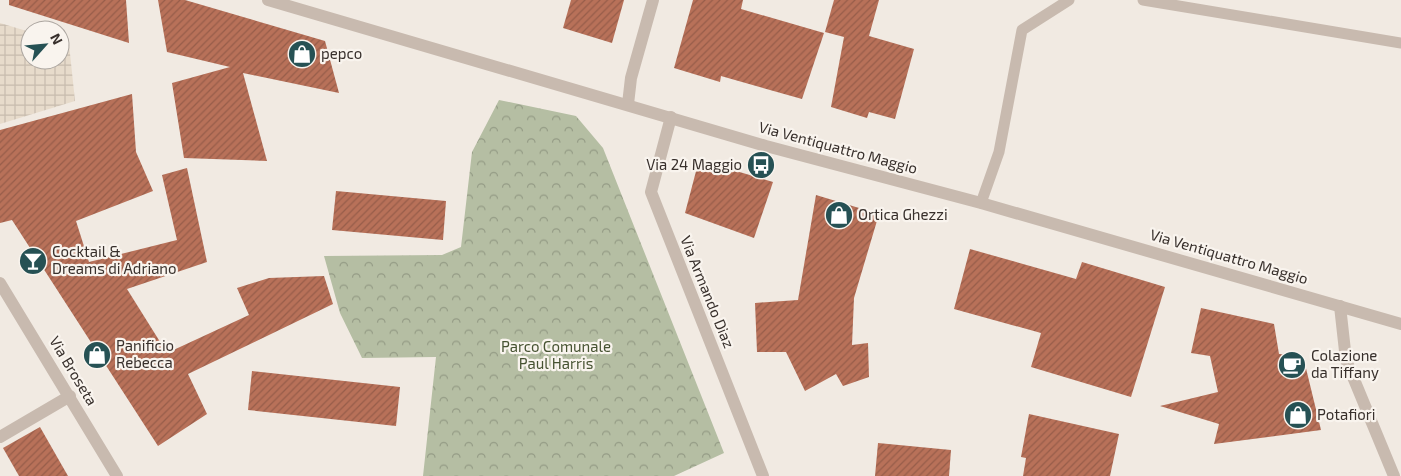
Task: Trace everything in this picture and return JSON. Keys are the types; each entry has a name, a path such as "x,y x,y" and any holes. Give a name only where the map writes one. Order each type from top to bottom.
{"street":[{"name":"Via Ventiquattro Maggio","path":"268,0 766,146 981,203 1401,324"},
{"path":"628,104 631,78 653,0"},
{"name":"Via Armando Diaz","path":"671,117 651,192 762,476"},
{"name":"Via Broseta","path":"0,283 117,476"},
{"path":"1340,306 1346,360 1394,476"},
{"path":"0,437 70,396"}],"lane":[{"path":"981,203 999,152 1022,30 1069,0"},
{"path":"1143,0 1401,43"}],"green space":[{"name":"Parco Comunale Paul Harris","path":"499,100 576,116 603,148 724,453 674,476 423,476 436,357 362,358 340,313 324,256 442,255 461,247 472,152"}],"shaded area":[{"path":"0,23 20,29 20,70 70,70 70,54 75,101 0,124"}],"building":[{"path":"9,0 126,0 129,43 70,24 70,20 56,20 9,5"},
{"path":"158,0 185,0 325,41 339,93 243,73 267,161 184,158 172,83 230,67 167,52"},
{"path":"571,0 624,0 612,43 563,28"},
{"path":"693,0 743,0 741,9 824,33 802,99 721,76 720,82 674,68"},
{"path":"834,0 879,0 869,36 914,49 895,119 869,112 867,118 831,107 844,37 825,32"},
{"path":"132,94 136,152 153,191 76,221 89,262 177,240 162,175 187,168 207,262 127,289 167,353 249,315 237,288 269,278 324,276 333,304 188,374 207,414 158,446 12,220 0,223 0,130"},
{"path":"699,160 773,182 754,238 685,213"},
{"path":"336,191 446,201 443,240 332,230"},
{"path":"816,195 879,214 854,298 852,345 868,343 869,377 843,386 836,374 805,391 786,352 757,352 755,303 798,300"},
{"path":"970,249 1076,279 1082,262 1165,287 1131,397 1031,367 1041,333 954,309"},
{"path":"1201,308 1274,324 1279,354 1303,356 1321,430 1214,444 1219,424 1160,406 1218,392 1210,356 1191,353"},
{"path":"252,371 400,387 396,426 248,410"},
{"path":"1029,414 1119,434 1110,476 1023,476 1026,458 1021,457"},
{"path":"40,427 68,476 19,476 3,448"},
{"path":"878,443 951,450 949,476 875,476"}],"place":[{"name":"pepco","path":"302,54"},
{"name":"Via 24 Maggio","path":"761,165"},
{"name":"Ortica Ghezzi","path":"839,215"},
{"name":"Cocktail & Dreams di Adriano","path":"33,261"},
{"name":"Panificio Rebecca","path":"97,355"},
{"name":"Colazione da Tiffany","path":"1292,365"},
{"name":"Potafiori","path":"1298,415"}]}
